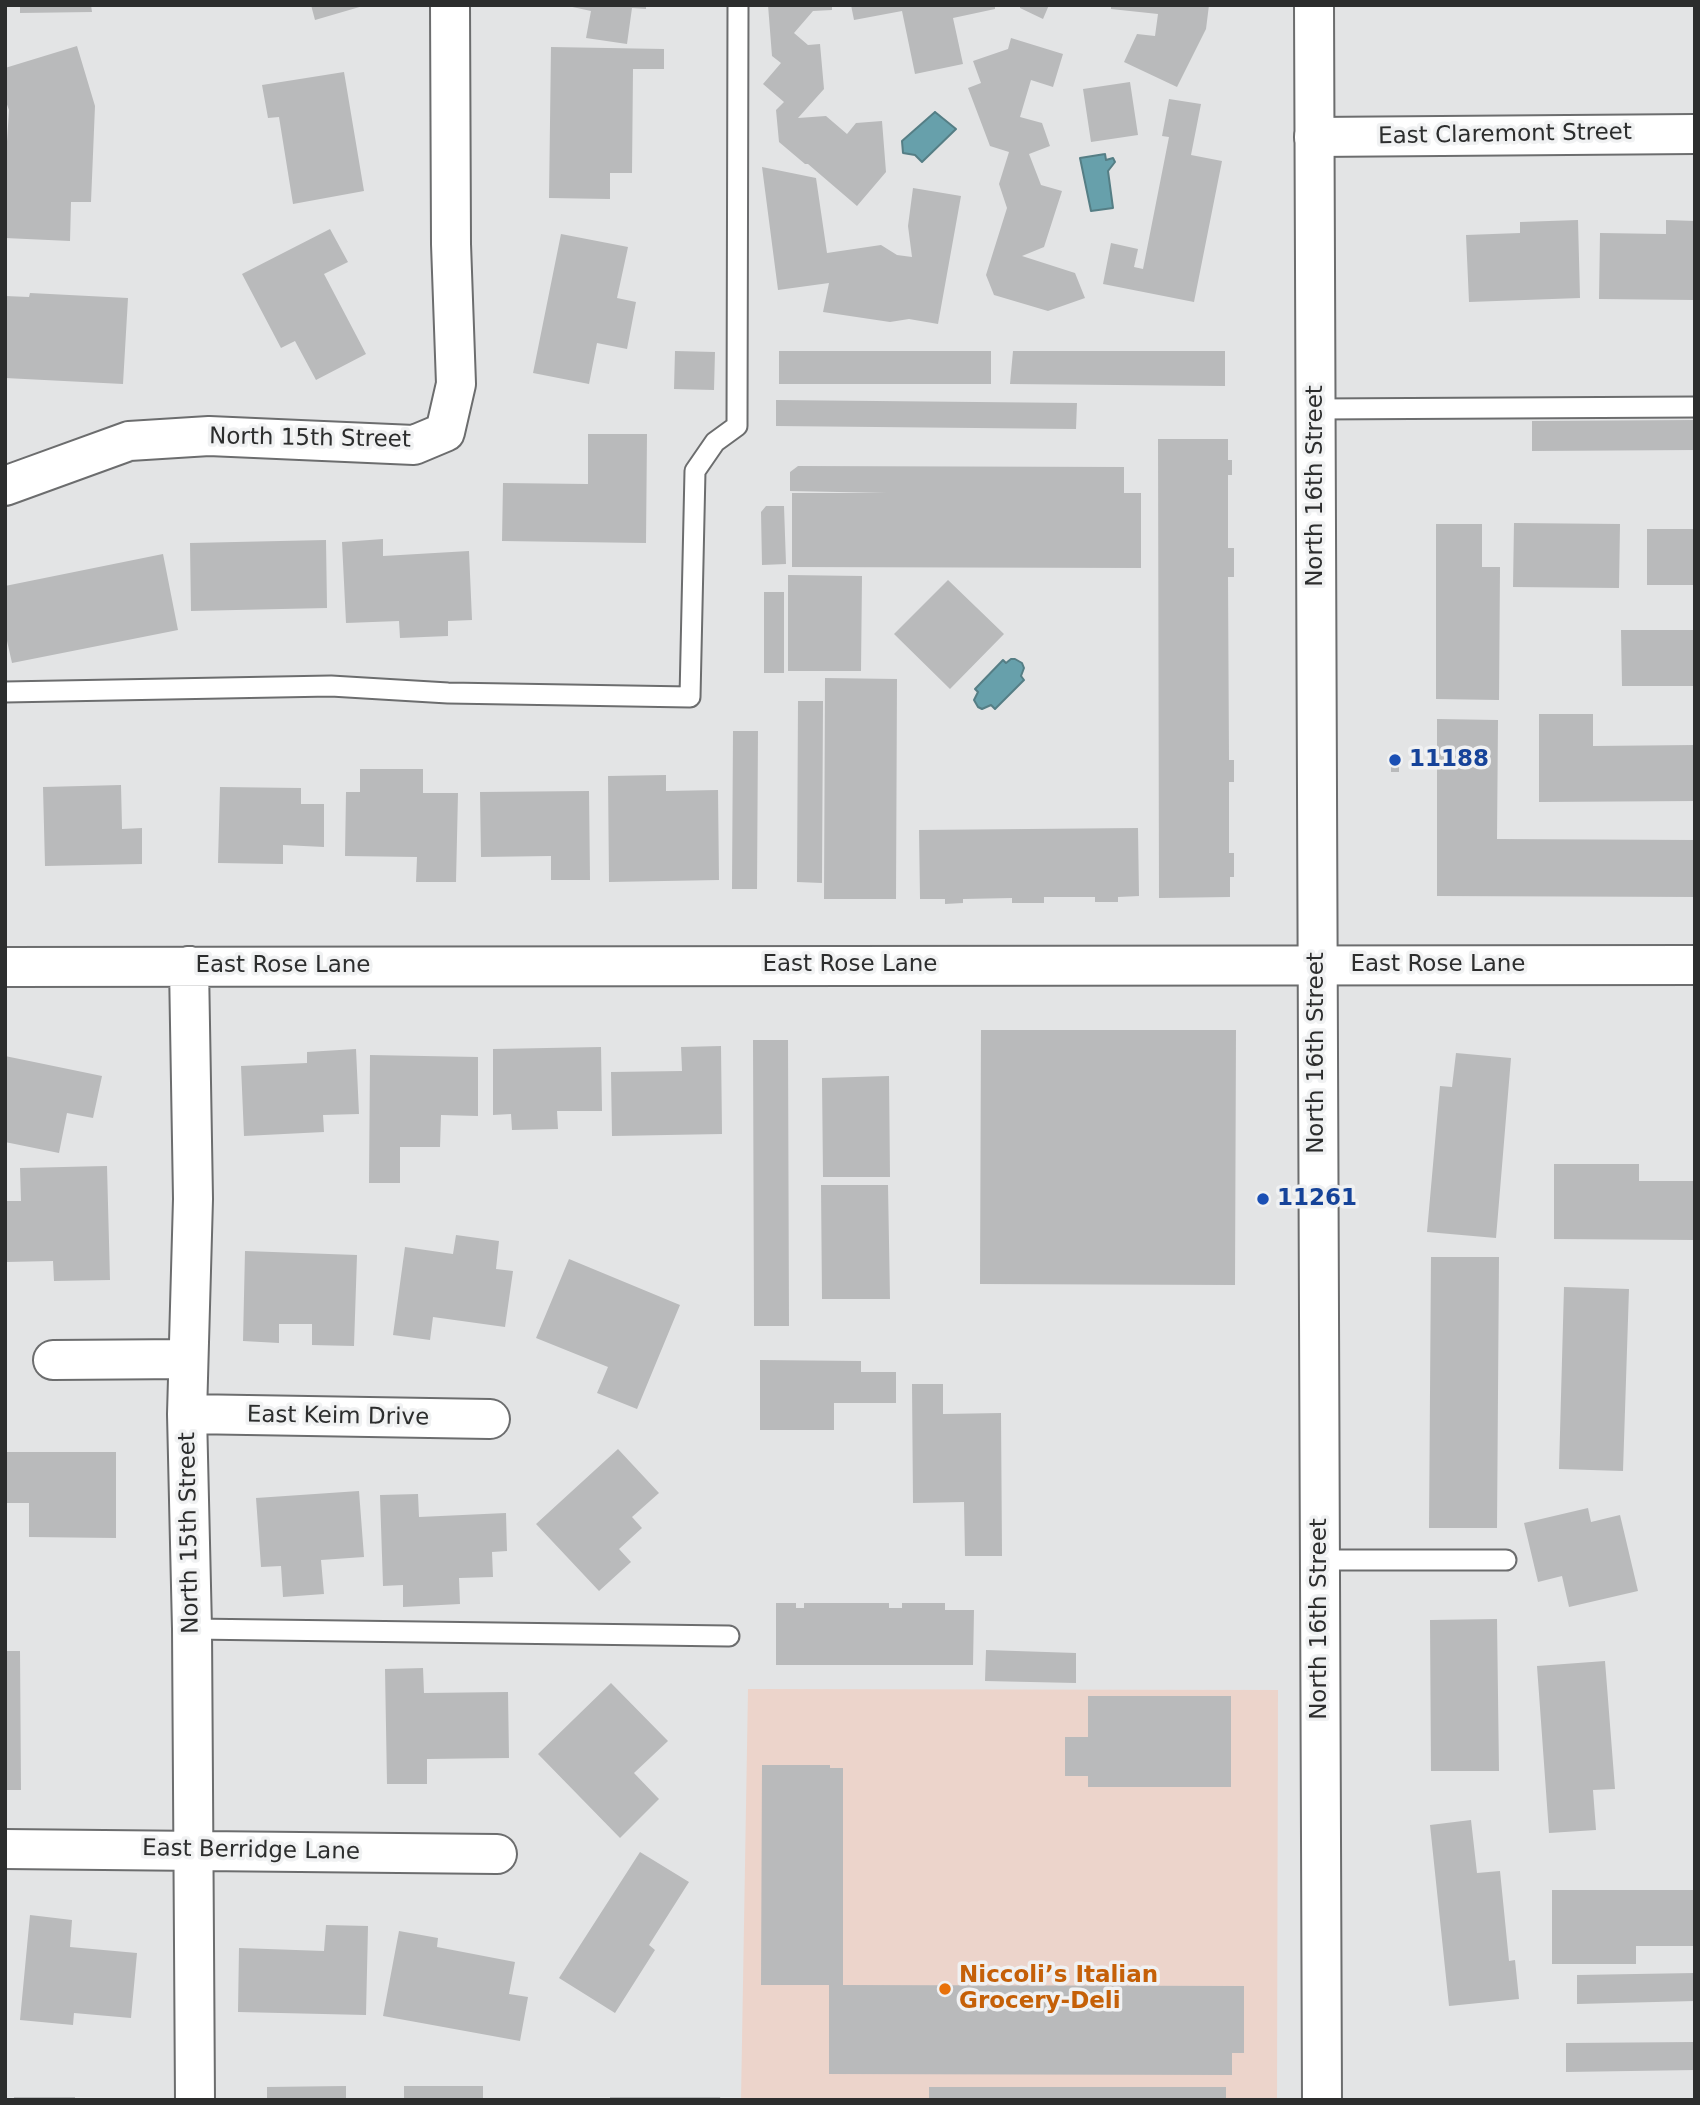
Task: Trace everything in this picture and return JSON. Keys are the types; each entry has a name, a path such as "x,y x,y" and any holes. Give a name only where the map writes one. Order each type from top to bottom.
{"street":[{"name":"North 15th Street","path":"5,486 129,441 209,436 414,445 444,432 456,384 451,244 450,5"},
{"name":"North 16th Street","path":"1314,5 1322,2100"},
{"name":"East Claremont Street","path":"1314,137 1695,134"},
{"name":"East Rose Lane","path":"5,967 1695,964"},
{"name":"North 15th Street","path":"188,966 193,1199 187,1414 192,1629 195,2100"},
{"path":"53,1360 188,1359"},
{"name":"East Keim Drive","path":"187,1414 490,1419"},
{"name":"East Berridge Lane","path":"5,1849 497,1854"}],"lane":[{"path":"5,692 331,685 448,694 690,697 695,471 715,442 737,426 738,5"},
{"path":"1315,409 1695,407"},
{"path":"1320,1560 1506,1559"},
{"path":"192,1629 729,1636"}],"shaded area":[{"path":"748,1689 1278,1690 1277,2100 741,2100"}],"water":[{"path":"935,112 956,129 922,162 915,155 903,153 902,141"},
{"path":"1105,154 1106,160 1113,158 1115,162 1108,171 1113,208 1091,211 1080,158"},
{"path":"1011,659 1022,663 1024,668 1021,676 1024,680 995,709 991,705 982,709 978,707 974,700 978,692 975,689 1003,660 1006,663"}],"building":[{"path":"20,5 91,5 92,12 20,13"},
{"path":"311,5 363,5 363,6 315,20"},
{"path":"563,5 646,5 646,9 632,8 627,44 586,38 591,11"},
{"path":"768,5 832,5 832,10 813,11 794,33 808,45 820,44 824,89 798,118 826,116 847,134 856,123 882,121 886,172 857,206 779,142 776,110 784,102 763,84 781,63 772,56"},
{"path":"851,5 995,5 995,9 953,18 963,64 915,74 902,11 854,20"},
{"path":"1020,5 1049,5 1043,19 1020,8"},
{"path":"1111,5 1209,5 1206,29 1177,87 1124,62 1137,34 1155,36 1158,14 1111,9"},
{"path":"1011,38 1063,54 1053,87 1031,80 1020,117 1042,123 1050,146 1029,154 1041,185 1062,191 1044,247 1022,256 1075,273 1085,298 1048,311 994,295 986,275 1007,208 999,184 1009,152 990,146 968,88 981,83 973,61 1008,49"},
{"path":"77,46 95,106 91,202 71,202 70,241 5,238 9,110 5,99 5,68"},
{"path":"551,47 664,49 664,69 633,69 632,173 610,173 610,199 549,198"},
{"path":"344,72 364,191 293,204 279,117 268,118 262,85"},
{"path":"1130,82 1138,135 1091,142 1083,89"},
{"path":"1169,99 1201,104 1191,155 1222,161 1194,302 1103,284 1111,243 1138,249 1134,267 1143,269 1169,137 1162,136"},
{"path":"762,167 816,178 827,253 881,245 897,255 912,257 908,226 913,188 961,196 938,324 909,319 890,322 823,312 829,283 778,290"},
{"path":"1578,220 1580,298 1469,302 1466,235 1520,233 1520,222"},
{"path":"1666,220 1695,221 1695,300 1599,299 1600,233 1666,234"},
{"path":"330,229 348,262 324,274 366,354 316,380 295,341 281,348 242,274"},
{"path":"561,234 628,247 617,298 636,302 627,349 597,343 589,384 533,373"},
{"path":"30,293 128,298 123,384 5,378 5,296 29,297"},
{"path":"675,351 715,352 714,390 674,389"},
{"path":"779,351 991,351 991,384 779,384"},
{"path":"1013,351 1225,351 1225,386 1010,384"},
{"path":"776,400 1077,403 1076,429 776,426"},
{"path":"1695,420 1695,450 1532,451 1532,421"},
{"path":"588,434 647,434 646,543 502,541 503,483 588,484"},
{"path":"1158,439 1228,439 1228,460 1232,460 1232,475 1228,475 1228,548 1234,548 1234,577 1228,577 1229,760 1234,760 1234,782 1229,782 1229,853 1234,853 1234,877 1230,877 1230,897 1159,898"},
{"path":"798,466 1124,467 1124,493 1141,493 1141,568 792,567 792,493 887,493 790,491 790,472"},
{"path":"766,506 784,506 786,564 762,565 761,512"},
{"path":"1514,523 1620,524 1619,588 1513,587"},
{"path":"1436,524 1482,524 1482,567 1500,567 1499,700 1436,699"},
{"path":"1647,529 1695,529 1695,585 1647,585"},
{"path":"383,539 383,556 469,551 472,620 448,621 448,636 400,638 399,621 346,623 342,542"},
{"path":"326,540 327,608 191,611 190,543"},
{"path":"163,554 178,630 12,663 5,632 5,586"},
{"path":"788,575 862,576 861,671 788,671"},
{"path":"948,580 1004,634 950,689 894,634"},
{"path":"764,592 784,592 784,673 764,673"},
{"path":"1621,630 1695,630 1695,686 1622,686"},
{"path":"825,678 897,679 896,899 824,899"},
{"path":"798,701 823,701 822,883 797,882"},
{"path":"1539,714 1593,714 1593,746 1695,745 1695,801 1539,802"},
{"path":"1437,719 1498,720 1497,839 1695,840 1695,897 1437,896"},
{"path":"733,731 758,731 757,889 732,889"},
{"path":"1391,754 1399,754 1399,772 1391,772"},
{"path":"360,769 423,769 423,793 458,793 456,882 416,882 417,857 345,856 346,792 360,792"},
{"path":"666,775 666,791 718,790 719,880 609,882 608,776"},
{"path":"121,785 122,829 142,828 142,864 45,866 43,787"},
{"path":"220,787 301,788 301,804 324,804 324,847 283,845 283,864 218,863"},
{"path":"589,791 590,880 551,880 551,856 481,857 480,792"},
{"path":"1138,828 1139,896 1118,897 1118,902 1095,902 1095,897 1044,897 1044,903 1012,903 1012,898 963,899 963,903 945,904 945,899 920,899 919,830"},
{"path":"981,1030 1236,1030 1235,1285 980,1284"},
{"path":"753,1040 788,1040 789,1326 754,1326"},
{"path":"721,1046 722,1134 612,1136 611,1072 682,1071 681,1047"},
{"path":"601,1047 602,1111 557,1111 558,1129 512,1130 511,1114 493,1115 493,1049"},
{"path":"356,1049 359,1114 323,1115 324,1132 244,1136 241,1066 307,1063 307,1052"},
{"path":"1456,1053 1511,1058 1496,1238 1427,1232 1440,1086 1452,1087"},
{"path":"370,1055 478,1057 478,1116 441,1115 440,1147 400,1147 400,1183 369,1183"},
{"path":"5,1056 102,1076 93,1118 67,1113 59,1153 5,1142"},
{"path":"889,1076 890,1177 823,1177 822,1078"},
{"path":"1554,1164 1639,1164 1639,1181 1695,1181 1695,1240 1554,1239"},
{"path":"107,1166 110,1280 54,1281 53,1261 6,1262 5,1201 21,1201 20,1168"},
{"path":"821,1185 888,1185 890,1299 822,1299"},
{"path":"456,1235 499,1241 496,1269 513,1271 505,1327 433,1317 430,1340 393,1335 405,1247 453,1254"},
{"path":"245,1251 357,1255 354,1346 312,1345 312,1324 279,1324 279,1343 243,1341"},
{"path":"1431,1257 1499,1257 1497,1528 1429,1528"},
{"path":"569,1259 680,1305 637,1409 597,1393 608,1367 536,1338"},
{"path":"1564,1287 1629,1289 1623,1471 1559,1469"},
{"path":"760,1360 861,1361 861,1372 896,1372 896,1403 834,1403 834,1430 760,1430"},
{"path":"912,1384 943,1384 943,1414 1001,1413 1002,1556 965,1556 964,1502 913,1503"},
{"path":"618,1449 659,1493 632,1517 642,1528 619,1549 631,1562 599,1591 536,1524"},
{"path":"5,1452 116,1452 116,1538 29,1537 29,1503 5,1503"},
{"path":"359,1491 364,1557 321,1560 324,1594 283,1597 281,1566 261,1567 256,1498"},
{"path":"418,1494 419,1517 506,1513 507,1551 492,1552 493,1577 459,1578 460,1604 403,1607 403,1585 383,1586 380,1495"},
{"path":"1588,1508 1591,1522 1620,1515 1638,1591 1569,1607 1562,1576 1538,1582 1524,1523"},
{"path":"776,1603 796,1603 796,1608 804,1608 804,1603 889,1603 889,1608 902,1608 902,1603 945,1603 945,1610 974,1610 973,1665 776,1665"},
{"path":"1497,1619 1499,1771 1431,1771 1430,1620"},
{"path":"986,1650 1076,1653 1076,1683 985,1681"},
{"path":"5,1651 20,1651 21,1790 5,1790"},
{"path":"1605,1661 1615,1789 1593,1790 1596,1830 1549,1833 1537,1666"},
{"path":"423,1668 424,1693 508,1692 509,1758 427,1759 427,1784 387,1784 385,1669"},
{"path":"611,1683 668,1741 634,1773 659,1799 620,1838 538,1754"},
{"path":"1088,1696 1231,1696 1231,1787 1088,1787 1088,1776 1065,1776 1065,1737 1088,1737"},
{"path":"762,1765 830,1765 830,1768 843,1768 843,1985 1244,1986 1244,2053 1232,2053 1232,2075 829,2074 829,1985 761,1985"},
{"path":"1471,1820 1477,1873 1500,1871 1509,1961 1515,1960 1519,1999 1449,2006 1430,1825"},
{"path":"640,1852 689,1882 649,1945 655,1950 615,2013 559,1978"},
{"path":"1552,1890 1695,1890 1695,1946 1636,1946 1636,1964 1552,1964"},
{"path":"30,1915 72,1920 70,1947 137,1953 131,2018 74,2013 73,2025 20,2020"},
{"path":"326,1925 368,1926 366,2015 238,2012 239,1948 324,1951"},
{"path":"399,1931 438,1938 437,1947 515,1962 509,1994 528,1997 520,2041 383,2016"},
{"path":"1695,1973 1695,2001 1577,2004 1577,1975"},
{"path":"1695,2042 1695,2070 1566,2072 1566,2043"},
{"path":"346,2086 346,2100 267,2100 267,2087"},
{"path":"404,2086 483,2086 483,2100 404,2100"},
{"path":"929,2087 1226,2087 1226,2100 929,2100"},
{"path":"14,2097 75,2097 75,2100 14,2100"},
{"path":"610,2097 720,2097 721,2100 610,2100"}],"place":[{"name":"11188","path":"1395,760"},
{"name":"11261","path":"1263,1199"},
{"name":"Niccoli’s Italian Grocery-Deli","path":"945,1989"}]}
